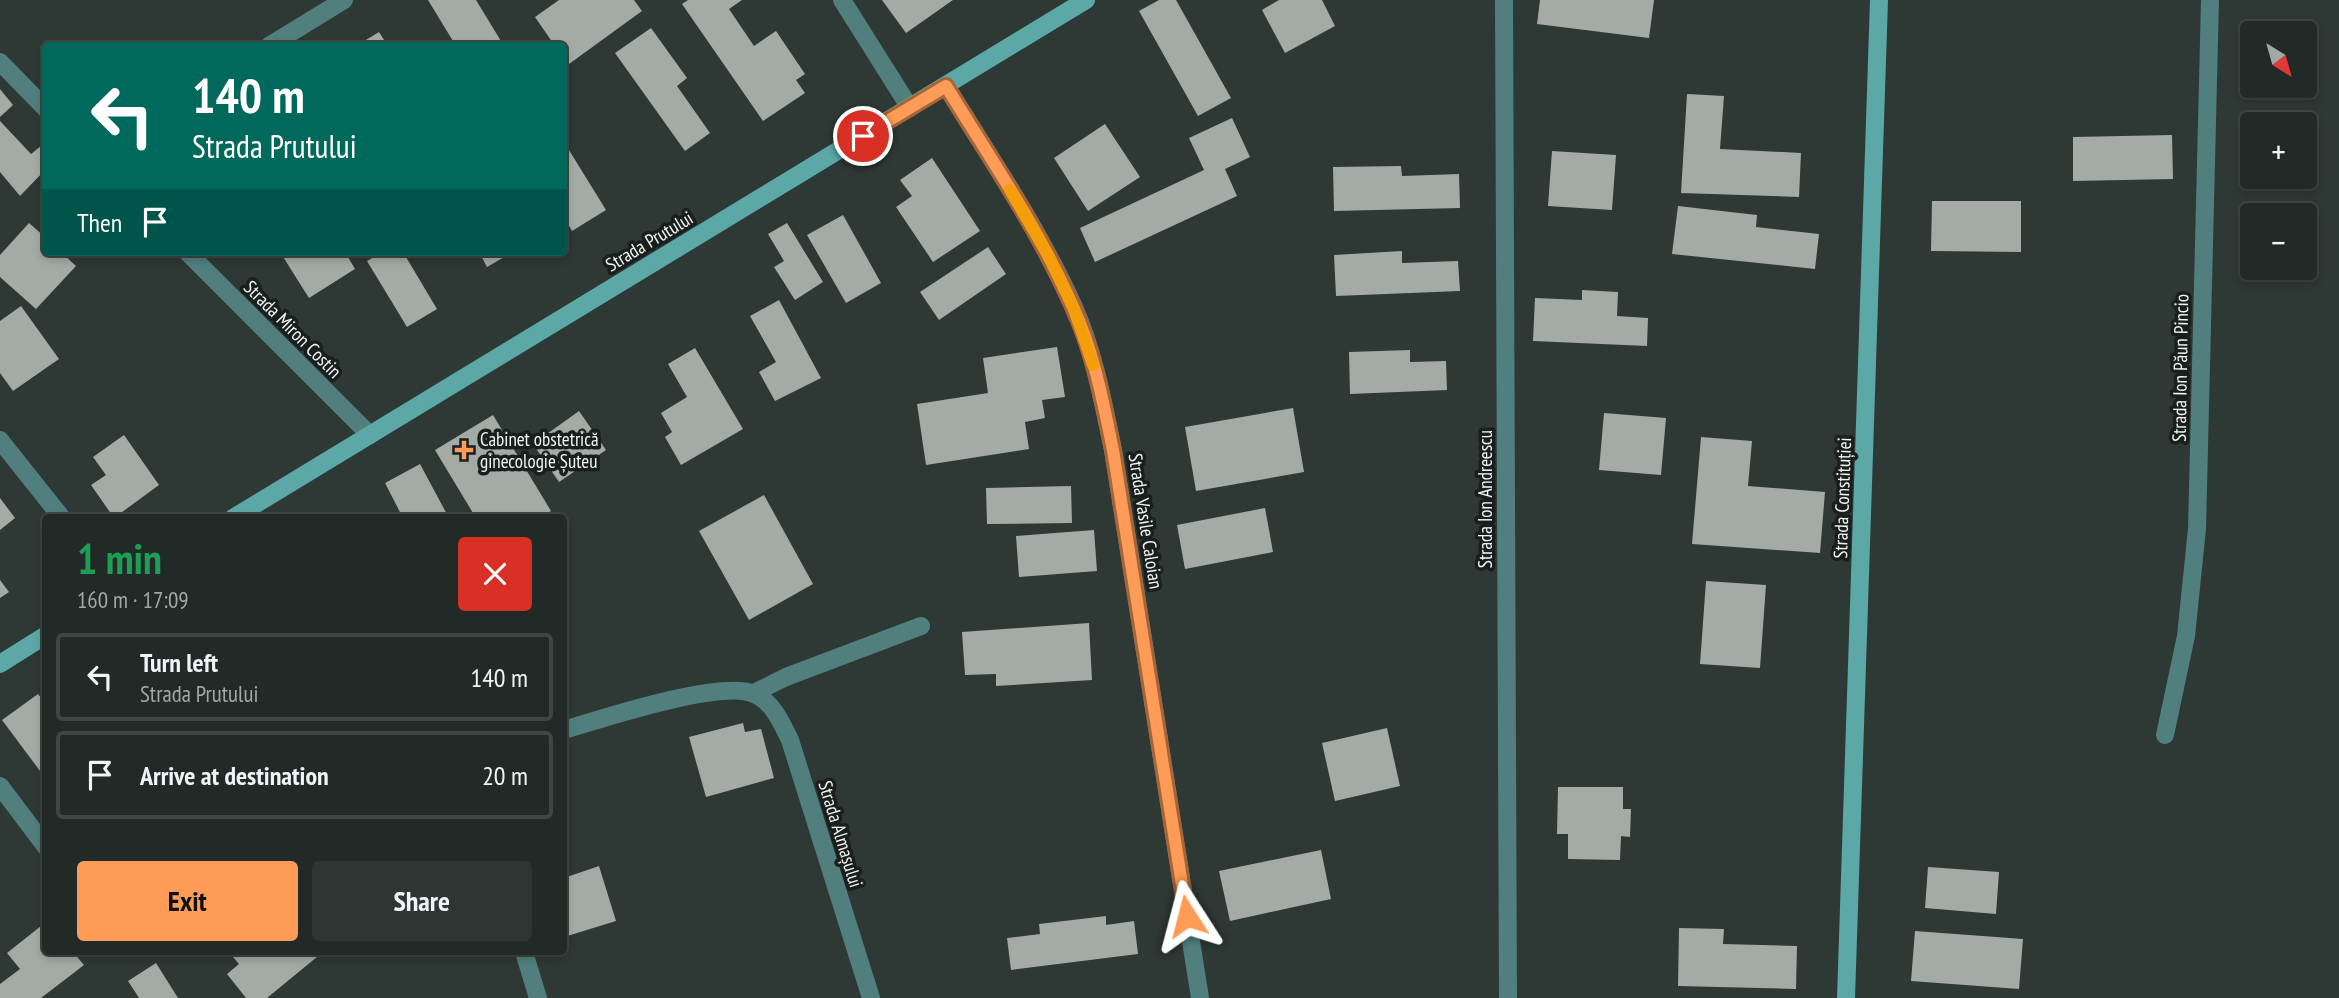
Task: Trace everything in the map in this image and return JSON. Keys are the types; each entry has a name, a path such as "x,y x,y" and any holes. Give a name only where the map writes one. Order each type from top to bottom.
{"street":[{"path":"276,42 344,0"},
{"path":"842,0 910,108"},
{"name":"Strada Prutului","path":"240,514 1086,0"},
{"name":"Strada Ion Andreescu","path":"1504,0 1508,998"},
{"name":"Strada Constituției","path":"1846,998 1879,0"},
{"name":"Strada Ion Păun Pincio","path":"2165,735 2186,636 2197,529 2210,0"},
{"path":"0,62 42,105"},
{"name":"Strada Vasile Caloian","path":"946,86 1047,253 1074,309 1099,381 1113,450 1200,998"},
{"name":"Strada Miron Costin","path":"191,256 370,435"},
{"path":"0,440 59,514"},
{"path":"567,729 681,698 722,690 754,693 786,677 921,626"},
{"path":"0,664 42,638"},
{"name":"Strada Almașului","path":"754,693 776,712 790,740 871,998"},
{"path":"0,786 42,842"},
{"path":"525,955 538,998"}],"building":[{"path":"428,0 476,0 502,42 454,42"},
{"path":"559,0 634,0 642,11 569,64 567,42 552,42 535,17"},
{"path":"688,0 742,0 729,9 754,46 776,31 805,74 796,80 805,93 763,121 682,4"},
{"path":"882,0 953,0 906,33"},
{"path":"1159,0 1176,0 1231,98 1198,116 1139,11"},
{"path":"1279,0 1322,0 1335,26 1285,53 1262,10"},
{"path":"1540,0 1654,0 1649,38 1537,24"},
{"path":"651,28 687,78 677,86 710,133 685,151 615,53"},
{"path":"379,32 385,42 363,42"},
{"path":"0,89 13,105 0,117"},
{"path":"1687,94 1724,96 1720,149 1801,153 1799,197 1681,193"},
{"path":"1232,118 1250,157 1225,169 1237,196 1095,262 1080,228 1204,170 1189,138"},
{"path":"0,121 31,154 42,145 42,173 20,196 0,172"},
{"path":"1105,124 1140,177 1088,211 1054,158"},
{"path":"2172,135 2173,179 2073,181 2073,137"},
{"path":"567,147 606,210 572,231 567,222"},
{"path":"1552,151 1616,155 1612,210 1548,206"},
{"path":"932,158 980,231 933,262 896,207 912,196 900,180"},
{"path":"1401,166 1402,176 1459,174 1460,208 1334,211 1333,167"},
{"path":"1932,201 2021,201 2021,252 1931,251"},
{"path":"1678,206 1757,215 1756,227 1819,234 1815,269 1672,254"},
{"path":"843,215 881,283 846,303 807,235"},
{"path":"29,223 42,234 42,256 65,256 76,266 36,309 0,277 0,255"},
{"path":"787,223 823,282 795,300 774,267 784,261 768,234"},
{"path":"988,247 1006,274 939,320 920,292"},
{"path":"1402,251 1402,263 1458,261 1460,291 1336,296 1334,255"},
{"path":"283,256 347,256 355,269 309,298"},
{"path":"376,256 405,256 437,309 407,327 367,261"},
{"path":"481,256 506,256 487,267"},
{"path":"1582,290 1618,292 1617,316 1648,318 1647,346 1533,341 1535,298 1582,300"},
{"path":"779,300 821,378 775,401 759,372 776,362 750,316"},
{"path":"21,306 59,359 13,391 0,373 0,321"},
{"path":"1057,347 1065,397 1042,400 1045,418 1025,422 1029,449 926,465 917,404 988,393 983,358"},
{"path":"695,348 743,429 681,465 665,437 672,432 661,413 687,397 668,364"},
{"path":"1410,350 1410,362 1446,361 1447,390 1350,394 1349,352"},
{"path":"1293,408 1304,472 1196,491 1185,427"},
{"path":"579,411 606,450 559,482 533,444"},
{"path":"1604,413 1666,418 1661,475 1599,470"},
{"path":"493,415 551,511 546,514 474,514 435,450"},
{"path":"124,435 159,485 119,514 111,514 91,485 106,475 93,457"},
{"path":"1701,437 1752,441 1748,486 1825,492 1820,553 1692,544"},
{"path":"420,464 447,514 401,514 385,483"},
{"path":"1071,486 1072,523 987,524 986,488"},
{"path":"764,495 813,584 749,620 699,531"},
{"path":"0,498 15,518 0,530"},
{"path":"1265,508 1273,552 1185,569 1177,525"},
{"path":"1094,530 1097,571 1019,577 1016,536"},
{"path":"0,580 9,592 0,598"},
{"path":"1706,581 1766,585 1760,668 1700,664"},
{"path":"1089,623 1092,680 996,686 996,674 965,675 962,632"},
{"path":"38,694 42,699 42,774 2,720"},
{"path":"743,723 745,732 761,729 774,778 706,797 689,737"},
{"path":"1387,728 1400,786 1335,801 1322,743"},
{"path":"1558,787 1623,787 1623,809 1631,809 1630,837 1621,836 1620,860 1568,859 1568,834 1557,834"},
{"path":"1321,850 1331,899 1230,921 1219,871"},
{"path":"599,866 616,921 567,936 567,877"},
{"path":"1928,867 1999,872 1996,914 1925,908"},
{"path":"1106,916 1106,925 1134,921 1138,954 1011,970 1007,938 1040,934 1039,924"},
{"path":"42,925 42,955 76,955 84,965 41,998 0,998 0,984 20,969 7,953"},
{"path":"1679,928 1724,929 1723,944 1797,946 1796,989 1678,986"},
{"path":"1915,931 2023,939 2019,989 1911,981"},
{"path":"319,955 267,998 246,998 227,974 239,964 233,957"},
{"path":"156,963 178,998 139,998 128,981"}],"slow traffic":[{"path":"1010,190 1047,253 1074,309 1093,365"}],"place":[{"name":"Cabinet obstetrică ginecologie Șuteu","path":"464,450"}],"route":[{"path":"863,136 946,86 1047,253 1074,309 1099,381 1113,450 1187,916"}]}
